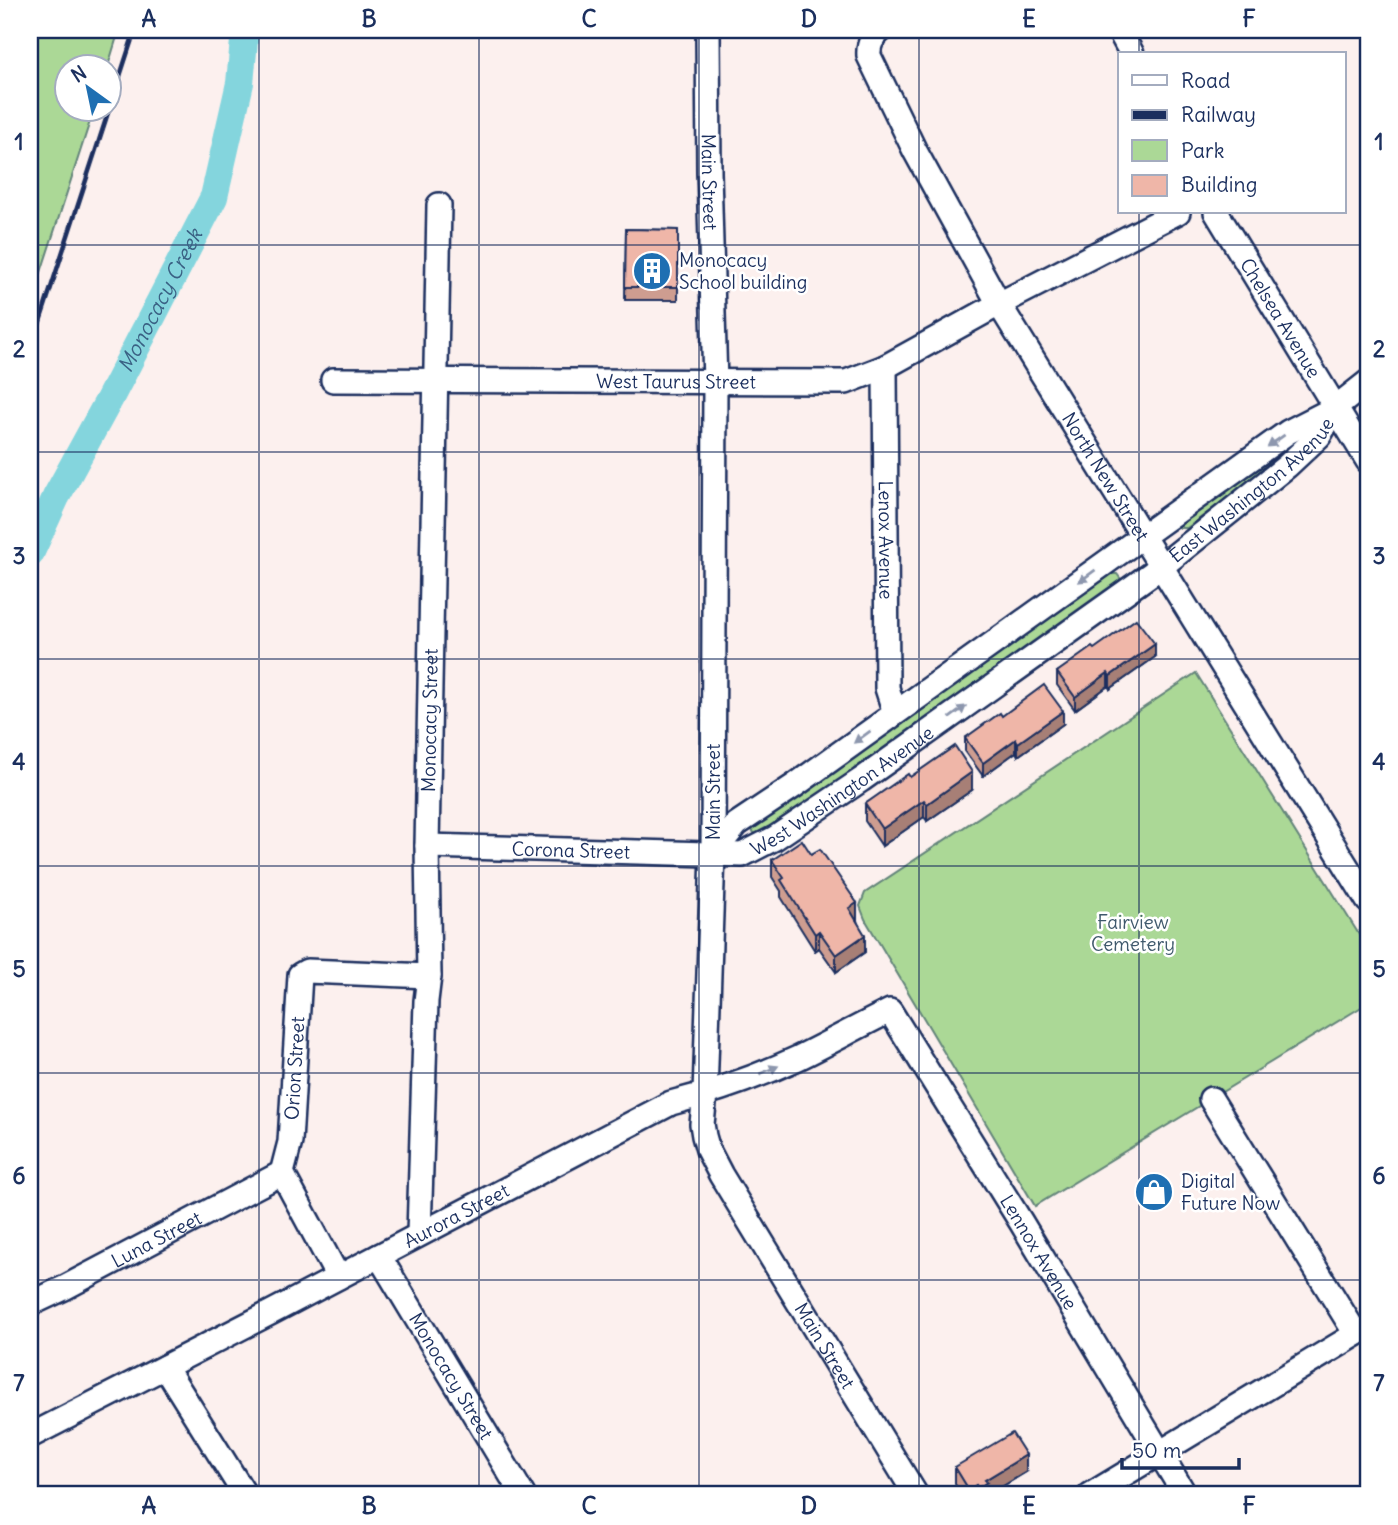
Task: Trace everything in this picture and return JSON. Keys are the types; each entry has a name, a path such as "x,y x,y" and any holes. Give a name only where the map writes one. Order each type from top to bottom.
{"street":[{"name":"Main Street","path":"708,30 715,383 713,853 702,1124 708,1150 721,1175 916,1495"},
{"path":"1119,30 1131,52"},
{"name":"North New Street","path":"876,34 868,48 869,57 915,151 999,304 1162,566 1362,875 1368,901"},
{"name":"Monocacy Street","path":"419,1234 429,976 427,846 439,205"},
{"name":"West Taurus Street","path":"333,380 846,382 885,368 999,304 1174,214"},
{"name":"Chelsea Avenue","path":"1217,214 1368,461"},
{"name":"Lenox Avenue","path":"885,368 887,688 895,713"},
{"name":"East Washington Avenue","path":"1143,536 1288,432 1335,408 1368,382"},
{"name":"East Washington Avenue","path":"1162,566 1287,466 1319,436 1335,408"},
{"name":"West Washington Avenue","path":"713,853 737,824 1143,536"},
{"name":"West Washington Avenue","path":"713,853 742,855 775,838 873,772 1162,566"},
{"name":"Corona Street","path":"427,846 713,853"},
{"name":"Orion Street","path":"282,1173 290,1142 300,975 306,971 429,976"},
{"name":"Aurora Street","path":"30,1436 526,1181 671,1103 755,1076 798,1058 890,1012"},
{"name":"Lennox Avenue","path":"890,1012 1018,1216 1185,1495"},
{"path":"1090,1495 1362,1331 1211,1099"},
{"path":"282,1173 338,1277"},
{"name":"Luna Street","path":"30,1304 282,1173"},
{"name":"Monocacy Street","path":"379,1256 523,1495"},
{"path":"165,1367 245,1495"}],"green space":[{"path":"30,30 119,30 112,52 52,52 52,122 90,122 30,306"},
{"path":"1305,431 1305,440 1187,528 1180,528 1176,523"},
{"path":"1110,574 1117,574 1120,578 1118,585 920,728 768,830 755,834 752,830 754,824 856,756"},
{"name":"Fairview Cemetery","path":"1196,673 1368,949 1368,1003 1035,1206 865,919 860,906 865,893"}],"building":[{"name":"Monocacy School building","path":"626,229 678,230 678,287 625,287"},
{"path":"1136,619 1155,644 1075,697 1057,672"},
{"path":"1044,685 1063,711 1018,743 1016,739 983,763 965,738 1000,713 1002,716"},
{"path":"955,746 972,772 927,804 924,800 882,829 865,804"},
{"path":"802,840 811,854 820,849 857,903 849,908 865,935 836,955 819,931 815,934 781,880 784,878 772,860"},
{"path":"1012,1433 1026,1455 985,1480 987,1482 978,1488 976,1485 969,1490 955,1467"}],"waterway":[{"name":"Monocacy Creek","path":"30,554 56,497 214,197 240,83 245,30"}],"railway":[{"path":"30,352 135,30"}],"place":[{"name":"Monocacy School building","path":"652,271"},
{"name":"Digital Future Now","path":"1154,1192"}]}
